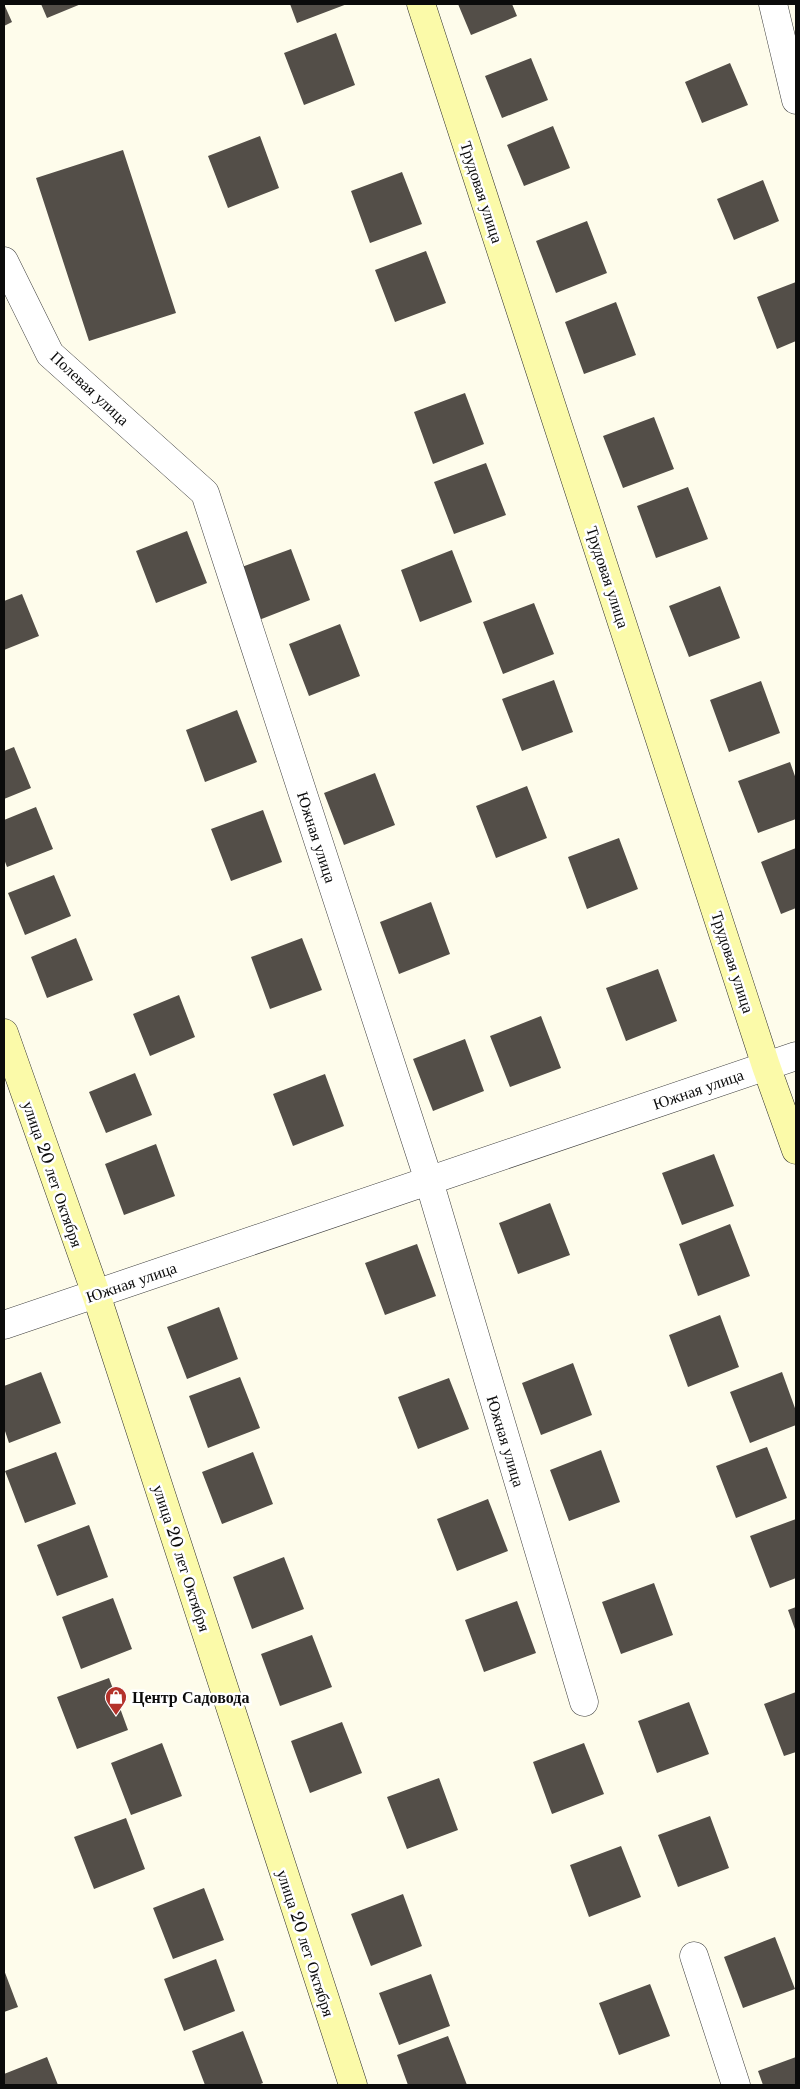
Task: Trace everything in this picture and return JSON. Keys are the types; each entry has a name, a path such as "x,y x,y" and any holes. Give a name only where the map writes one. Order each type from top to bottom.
{"main road":[{"name":"Трудовая улица","path":"421,4 766,1066 796,1150"},
{"name":"улица 20 лет Октября","path":"4,1033 96,1294 353,2085"}],"street":[{"path":"773,4 796,100"},
{"name":"Полевая улица","path":"4,261 50,354 205,493"},
{"name":"Южная улица","path":"205,493 429,1181 584,1702"},
{"name":"Южная улица","path":"4,1325 796,1056"},
{"path":"694,1956 736,2085"}],"building":[{"path":"4,4 12,22 4,26"},
{"path":"41,4 81,4 47,18"},
{"path":"290,4 347,4 297,23"},
{"path":"458,4 512,4 517,16 471,35"},
{"path":"336,33 355,85 304,105 284,53"},
{"path":"531,58 548,100 502,118 485,76"},
{"path":"730,63 748,105 702,123 685,82"},
{"path":"553,126 570,168 524,186 507,145"},
{"path":"260,136 279,188 228,208 208,156"},
{"path":"123,150 176,313 89,341 36,178"},
{"path":"402,172 422,224 370,243 351,191"},
{"path":"763,180 779,221 734,240 717,199"},
{"path":"587,221 607,273 556,293 536,241"},
{"path":"426,251 446,303 395,322 375,270"},
{"path":"796,282 796,341 777,349 757,297"},
{"path":"616,302 636,355 584,374 565,322"},
{"path":"465,393 484,444 433,464 414,412"},
{"path":"654,417 674,469 623,488 603,436"},
{"path":"486,463 506,515 454,534 434,482"},
{"path":"688,487 708,539 656,558 637,506"},
{"path":"187,531 207,583 156,603 136,551"},
{"path":"291,549 310,600 259,620 239,568"},
{"path":"452,550 472,602 420,622 401,570"},
{"path":"720,586 740,638 689,657 669,606"},
{"path":"22,594 39,636 4,650 4,601"},
{"path":"534,603 554,654 503,674 483,622"},
{"path":"340,624 360,676 309,696 289,644"},
{"path":"554,680 573,732 522,751 502,699"},
{"path":"761,681 780,733 729,752 710,700"},
{"path":"237,710 257,762 205,782 186,730"},
{"path":"14,747 31,788 4,799 4,751"},
{"path":"790,762 796,779 796,819 758,833 738,781"},
{"path":"375,773 395,825 344,845 324,793"},
{"path":"527,786 547,838 496,858 476,806"},
{"path":"36,807 53,849 7,867 4,859 4,820"},
{"path":"263,810 282,862 231,881 211,829"},
{"path":"619,838 638,889 587,909 568,857"},
{"path":"796,848 796,908 781,914 761,862"},
{"path":"54,875 71,916 25,935 8,893"},
{"path":"431,902 450,954 399,974 380,922"},
{"path":"76,938 93,980 47,998 31,957"},
{"path":"302,938 322,990 270,1009 251,957"},
{"path":"658,969 677,1021 626,1041 606,988"},
{"path":"179,995 195,1037 150,1056 133,1014"},
{"path":"541,1016 561,1068 510,1087 490,1036"},
{"path":"465,1039 484,1091 433,1111 413,1059"},
{"path":"135,1073 152,1115 106,1133 89,1092"},
{"path":"325,1074 344,1126 293,1146 273,1094"},
{"path":"156,1144 175,1196 124,1215 105,1164"},
{"path":"714,1154 734,1206 682,1225 662,1173"},
{"path":"550,1203 570,1255 518,1274 499,1223"},
{"path":"730,1224 750,1276 698,1296 679,1244"},
{"path":"417,1244 436,1296 385,1315 365,1263"},
{"path":"219,1307 238,1359 187,1379 167,1327"},
{"path":"720,1315 739,1367 688,1387 669,1335"},
{"path":"573,1363 592,1415 541,1435 522,1383"},
{"path":"41,1372 61,1423 9,1443 4,1428 4,1386"},
{"path":"782,1372 796,1411 796,1425 750,1443 730,1392"},
{"path":"240,1377 260,1428 208,1448 189,1396"},
{"path":"449,1378 469,1429 418,1449 398,1397"},
{"path":"767,1447 787,1498 736,1518 716,1466"},
{"path":"601,1450 620,1502 569,1521 550,1470"},
{"path":"56,1452 76,1504 25,1523 5,1471"},
{"path":"253,1452 273,1504 222,1524 202,1472"},
{"path":"488,1499 508,1551 457,1571 437,1519"},
{"path":"796,1519 796,1578 770,1588 750,1536"},
{"path":"89,1525 108,1577 57,1596 37,1545"},
{"path":"284,1557 304,1609 252,1629 233,1577"},
{"path":"654,1583 673,1635 621,1654 602,1602"},
{"path":"113,1598 132,1649 81,1669 62,1617"},
{"path":"517,1601 536,1653 484,1672 465,1620"},
{"path":"796,1607 796,1632 788,1610"},
{"path":"312,1635 332,1687 280,1706 261,1654"},
{"path":"109,1678 128,1730 77,1749 57,1697"},
{"path":"796,1692 796,1752 784,1756 764,1704"},
{"path":"689,1702 709,1754 657,1773 638,1721"},
{"path":"342,1722 362,1773 310,1793 291,1741"},
{"path":"162,1743 182,1796 131,1815 111,1763"},
{"path":"584,1743 604,1794 552,1814 533,1762"},
{"path":"439,1778 458,1830 407,1849 387,1797"},
{"path":"710,1816 729,1868 678,1887 658,1835"},
{"path":"126,1818 145,1869 94,1889 74,1837"},
{"path":"621,1846 641,1897 589,1917 570,1865"},
{"path":"204,1888 224,1940 173,1959 153,1908"},
{"path":"403,1894 422,1946 371,1966 351,1914"},
{"path":"775,1937 795,1989 743,2008 724,1957"},
{"path":"216,1959 235,2011 184,2031 164,1979"},
{"path":"4,1970 18,2007 4,2012"},
{"path":"431,1974 450,2026 399,2045 379,1993"},
{"path":"650,1984 670,2036 619,2055 599,2003"},
{"path":"243,2031 263,2083 258,2085 205,2085 192,2051"},
{"path":"448,2036 467,2085 408,2085 397,2055"},
{"path":"47,2057 58,2085 4,2085 4,2074"},
{"path":"796,2057 796,2085 763,2085 758,2071"}],"place":[{"name":"Центр Садовода","path":"116,1716"}]}
